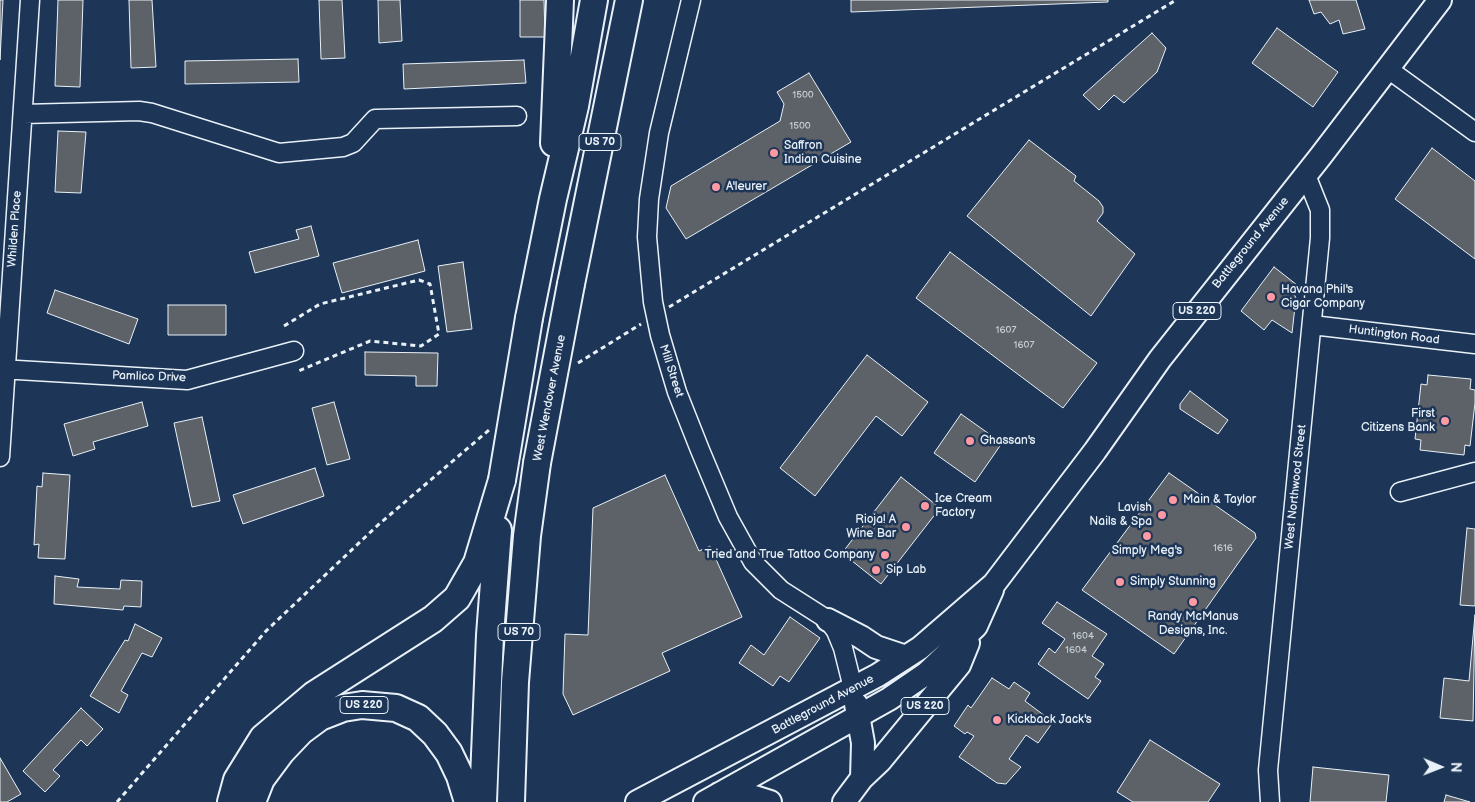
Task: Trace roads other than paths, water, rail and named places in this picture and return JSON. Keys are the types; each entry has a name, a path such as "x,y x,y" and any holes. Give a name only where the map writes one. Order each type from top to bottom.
{"highway":[{"path":"552,199 560,0"},
{"name":"US 70","path":"483,802 490,635 502,480 529,318 552,199 575,106 594,0"},
{"name":"West Wendover Avenue","path":"511,802 516,664 526,545 537,463 571,284 629,0"},
{"path":"231,802 237,780 263,738 314,694 433,618 457,598 477,563 502,480"},
{"name":"US 220","path":"252,802 261,780 281,752 301,732 320,717 343,708 362,705 396,708 418,718 436,734 449,753 460,776 468,802"}],"main road":[{"name":"Battleground Avenue","path":"637,802 906,658 994,584 1095,451 1166,351 1306,175 1440,0"},
{"name":"Battleground Avenue","path":"712,798 890,699 928,672 976,626 994,584"},
{"path":"828,620 876,647 906,658"},
{"name":"US 220","path":"844,802 862,778 880,761 959,665 976,626"},
{"path":"853,688 863,750 862,778"},
{"path":"712,798 751,796 770,802"}],"street":[{"name":"Whilden Place","path":"0,458 3,369 30,0"},
{"name":"Mill Street","path":"691,0 659,134 649,199 647,237 656,315 677,392 728,517 753,562 781,590 828,620 844,648 853,688"},
{"path":"1388,68 1475,132"},
{"path":"22,114 152,113 279,153 343,147 353,144 375,119 517,116"},
{"name":"West Northwood Street","path":"1270,802 1268,770 1320,238 1320,210 1306,175"},
{"name":"Huntington Road","path":"1312,326 1475,344"},
{"name":"Pamlico Drive","path":"3,369 187,380 294,351"},
{"path":"1400,492 1475,472"},
{"path":"1257,802 1268,770"}],"place":[{"name":"Saffron Indian Cuisine","path":"774,153"},
{"name":"A'leurer","path":"716,187"},
{"name":"Havana Phil's Cigar Company","path":"1271,297"},
{"name":"First Citizens Bank","path":"1445,421"},
{"name":"Ghassan's","path":"970,441"},
{"name":"Main & Taylor","path":"1173,500"},
{"name":"Ice Cream Factory","path":"925,506"},
{"name":"Lavish Nails & Spa","path":"1162,515"},
{"name":"Rioja! A Wine Bar","path":"906,527"},
{"name":"Simply Meg's","path":"1147,536"},
{"name":"Tried and True Tattoo Company","path":"885,555"},
{"name":"Sip Lab","path":"876,570"},
{"name":"Simply Stunning","path":"1120,582"},
{"name":"Randy McManus Designs, Inc.","path":"1193,602"},
{"name":"Kickback Jack's","path":"997,720"}]}
